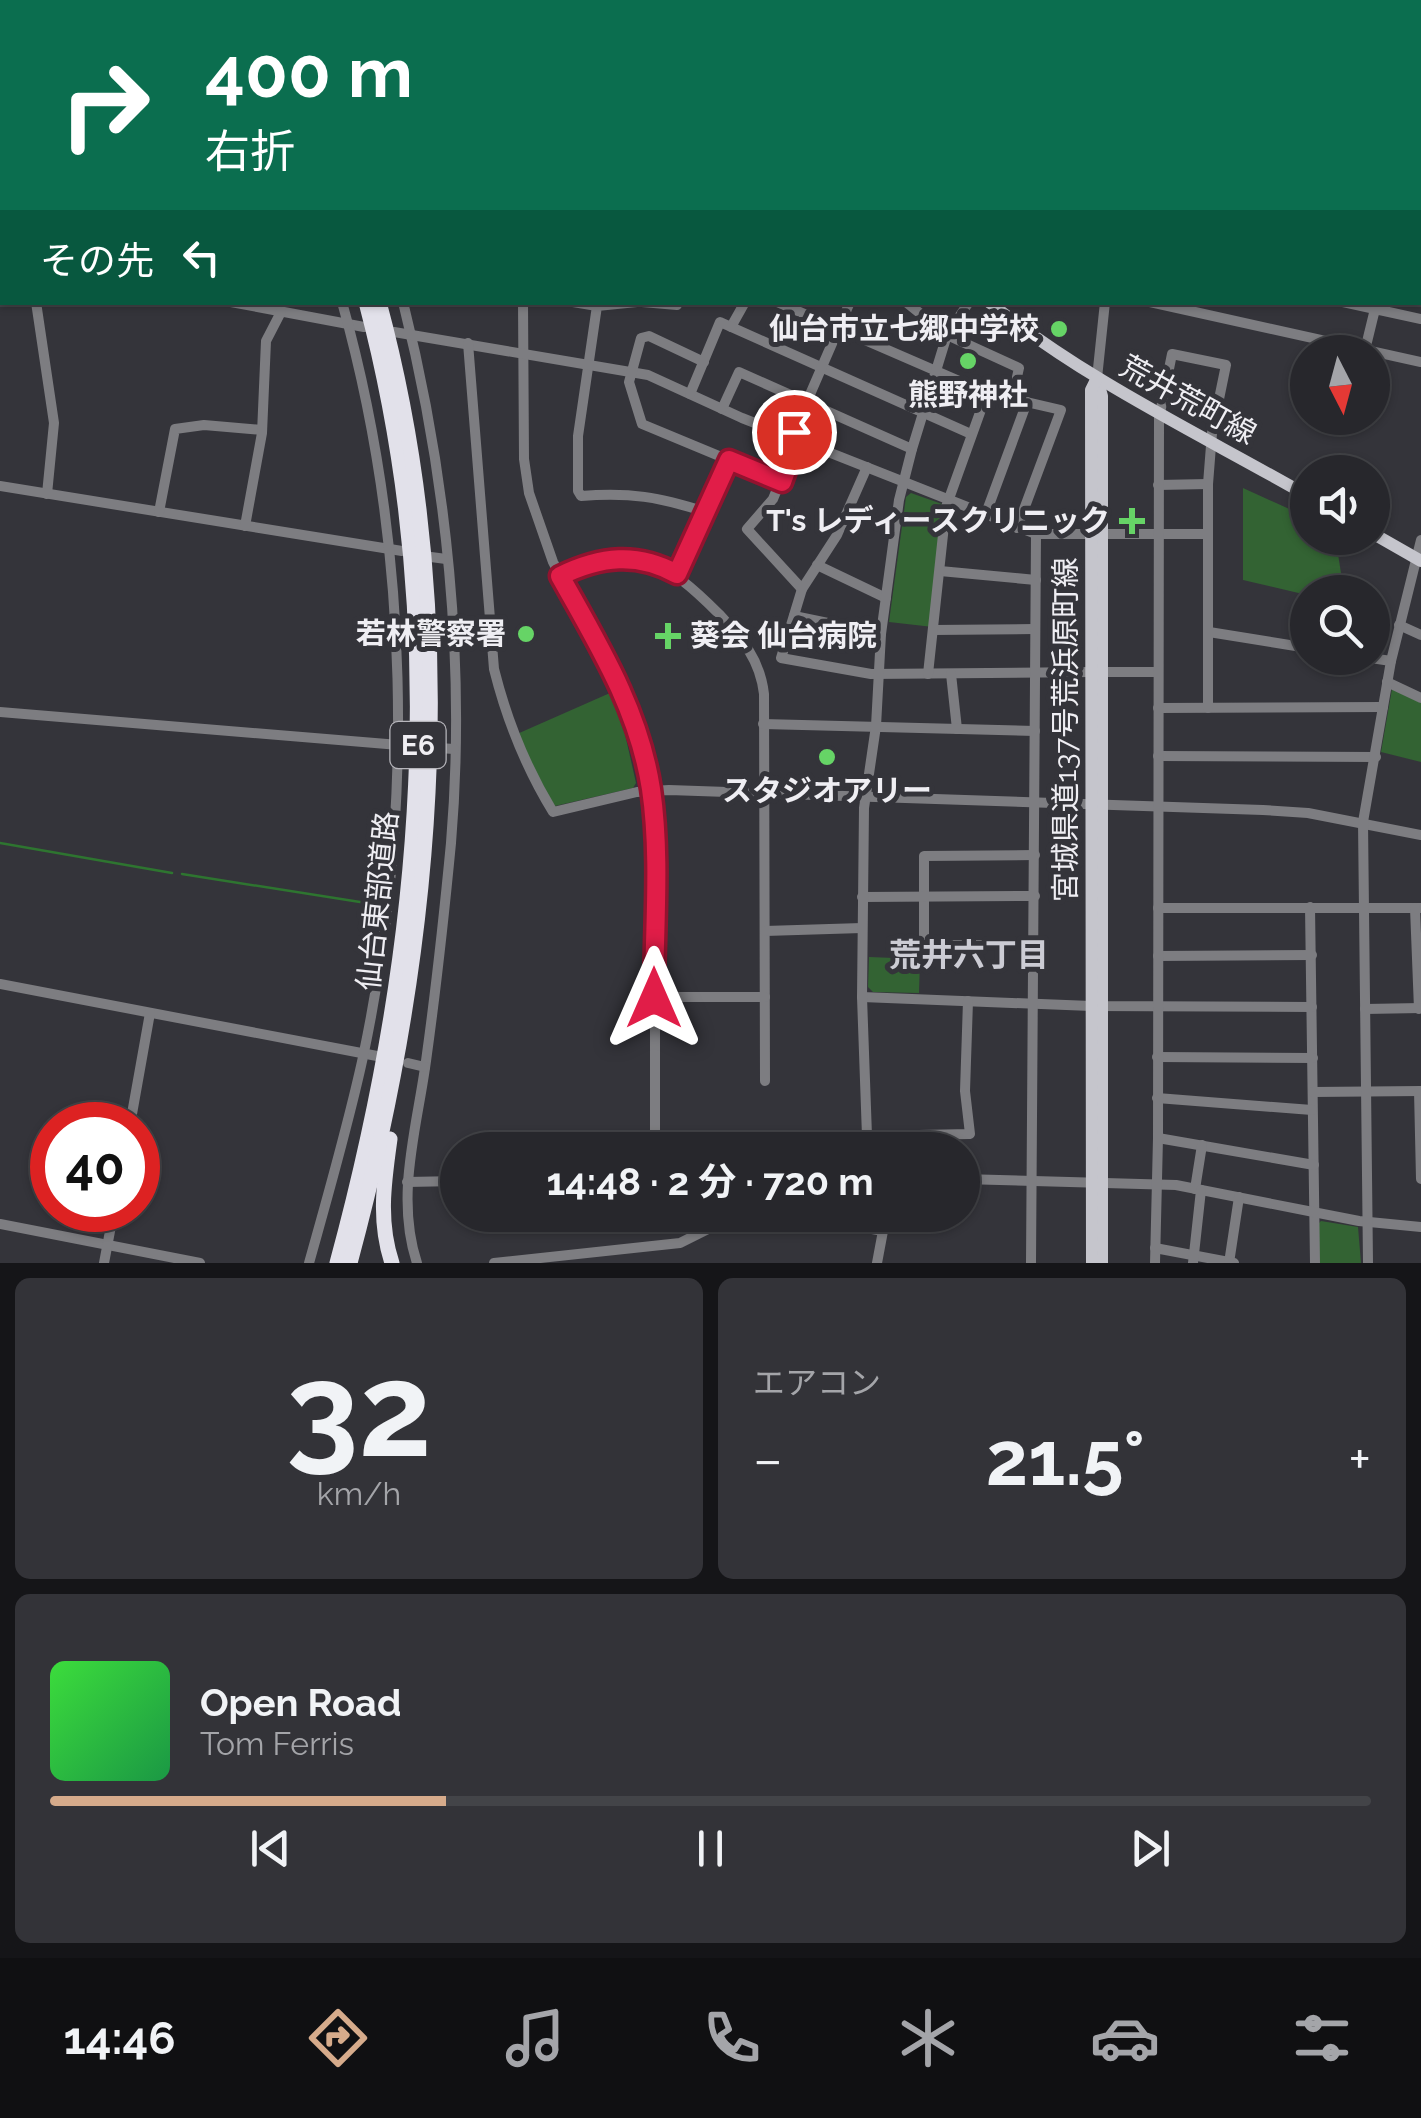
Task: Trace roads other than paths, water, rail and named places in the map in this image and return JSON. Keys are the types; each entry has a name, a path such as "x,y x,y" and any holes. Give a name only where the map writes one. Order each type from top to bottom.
{"highway":[{"name":"仙台東部道路","path":"334,1263 357,1187 400,965 418,774 416,626 406,517 367,305"},
{"name":"仙台東部道路","path":"350,1263 390,1094 413,966 429,806 430,625 411,458 380,305"},
{"path":"392,1263 383,1221 383,1188 404,1057 413,966"}],"main road":[{"path":"993,305 1037,341 1097,378"},
{"name":"荒井荒町線","path":"1097,378 1290,486"},
{"name":"宮城県道137号荒浜原町線","path":"1092,1263 1096,1183 1096,535 1102,396 1097,378"},
{"path":"1390,543 1419,559"},
{"name":"宮城県道137号荒浜原町線","path":"1096,1183 1102,1263"}],"street":[{"path":"36,305 54,423 46,494"},
{"path":"246,305 364,326"},
{"path":"309,1263 363,1053 385,912 397,745 396,632 390,549 371,427 343,305"},
{"path":"404,305 433,448 453,659 451,839 425,1067 407,1182 407,1220 417,1263"},
{"path":"522,305 526,479 539,528 628,706 651,790 655,1132"},
{"path":"597,305 578,436 581,496 634,493 706,512"},
{"path":"731,327 743,305"},
{"path":"784,305 987,393 1062,410 1017,528"},
{"path":"802,590 747,529 782,482 806,402 849,305"},
{"path":"910,305 947,334 1019,368 1012,398"},
{"path":"968,305 947,334 912,449 886,598 866,797 862,897 867,1136 970,1134 965,1090 968,1001"},
{"path":"1097,378 1105,305"},
{"path":"1356,305 1421,319"},
{"path":"1198,308 1306,335"},
{"path":"1369,335 1374,309"},
{"path":"244,526 262,430 266,341 280,312"},
{"path":"690,394 720,322 971,434"},
{"path":"394,332 630,371 948,502 1036,534 1208,534"},
{"path":"704,362 650,336 641,338 629,382 642,424 782,482"},
{"path":"468,344 494,669 506,719 533,779 554,812 651,790 1308,813 1421,834"},
{"path":"1155,1263 1158,485 1161,412 1172,354 1226,365 1211,440 1208,484 1208,708"},
{"path":"1390,355 1421,362"},
{"path":"722,408 738,372 912,449"},
{"path":"928,674 948,502 987,393"},
{"path":"985,516 1027,402"},
{"path":"159,512 175,429 204,425 262,430"},
{"path":"677,574 729,460"},
{"path":"867,468 837,535 802,590 781,658 877,674 1158,672"},
{"path":"1158,485 1208,484"},
{"path":"0,486 402,552"},
{"path":"1031,1263 1036,534"},
{"path":"1368,1263 1363,822 1391,661 1421,540"},
{"path":"431,556 446,559"},
{"path":"560,576 594,562 619,558 653,563 677,574 751,650 762,680 764,724 766,1081"},
{"path":"817,566 886,598"},
{"path":"940,571 1036,580"},
{"path":"794,616 882,634"},
{"path":"1399,625 1421,635"},
{"path":"932,630 1034,629"},
{"path":"1209,632 1290,645"},
{"path":"952,674 957,728"},
{"path":"1387,682 1418,697 1421,682"},
{"path":"1158,708 1383,707"},
{"path":"0,712 412,746"},
{"path":"764,724 1035,731"},
{"path":"439,748 454,749"},
{"path":"1158,756 1376,757"},
{"path":"1035,855 924,856 924,945 1035,945"},
{"path":"862,897 1035,896"},
{"path":"1310,907 1314,1263"},
{"path":"1158,908 1418,908 1420,1008 1366,1009"},
{"path":"764,931 862,928"},
{"path":"1158,956 1312,955"},
{"path":"0,984 377,1056"},
{"path":"654,998 765,997"},
{"path":"862,997 1096,1006 1312,1007"},
{"path":"134,1102 150,1013"},
{"path":"1157,1058 1312,1058"},
{"path":"408,1063 425,1067"},
{"path":"1312,1092 1420,1091 1421,1178"},
{"path":"1156,1098 1312,1110"},
{"path":"1158,1138 1314,1165"},
{"path":"1194,1259 1202,1145"},
{"path":"407,1182 440,1181"},
{"path":"980,1181 1157,1184 1367,1222 1421,1227"},
{"path":"1155,1248 1194,1259 1231,1263 1239,1197"},
{"path":"0,1224 200,1263"},
{"path":"104,1263 110,1232"},
{"path":"494,1263 680,1243 702,1232"},
{"path":"877,1263 883,1232"}],"waterway":[{"path":"0,843 172,873"},
{"path":"182,874 379,905"}],"place":[{"name":"仙台市立七郷中学校","path":"1059,329"},
{"name":"熊野神社","path":"968,361"},
{"name":"T's レディースクリニック","path":"1132,521"},
{"name":"若林警察署","path":"526,634"},
{"name":"葵会 仙台病院","path":"668,636"},
{"name":"スタジオアリー","path":"827,757"}],"district":[{"name":"荒井六丁目","path":"969,955"}]}
